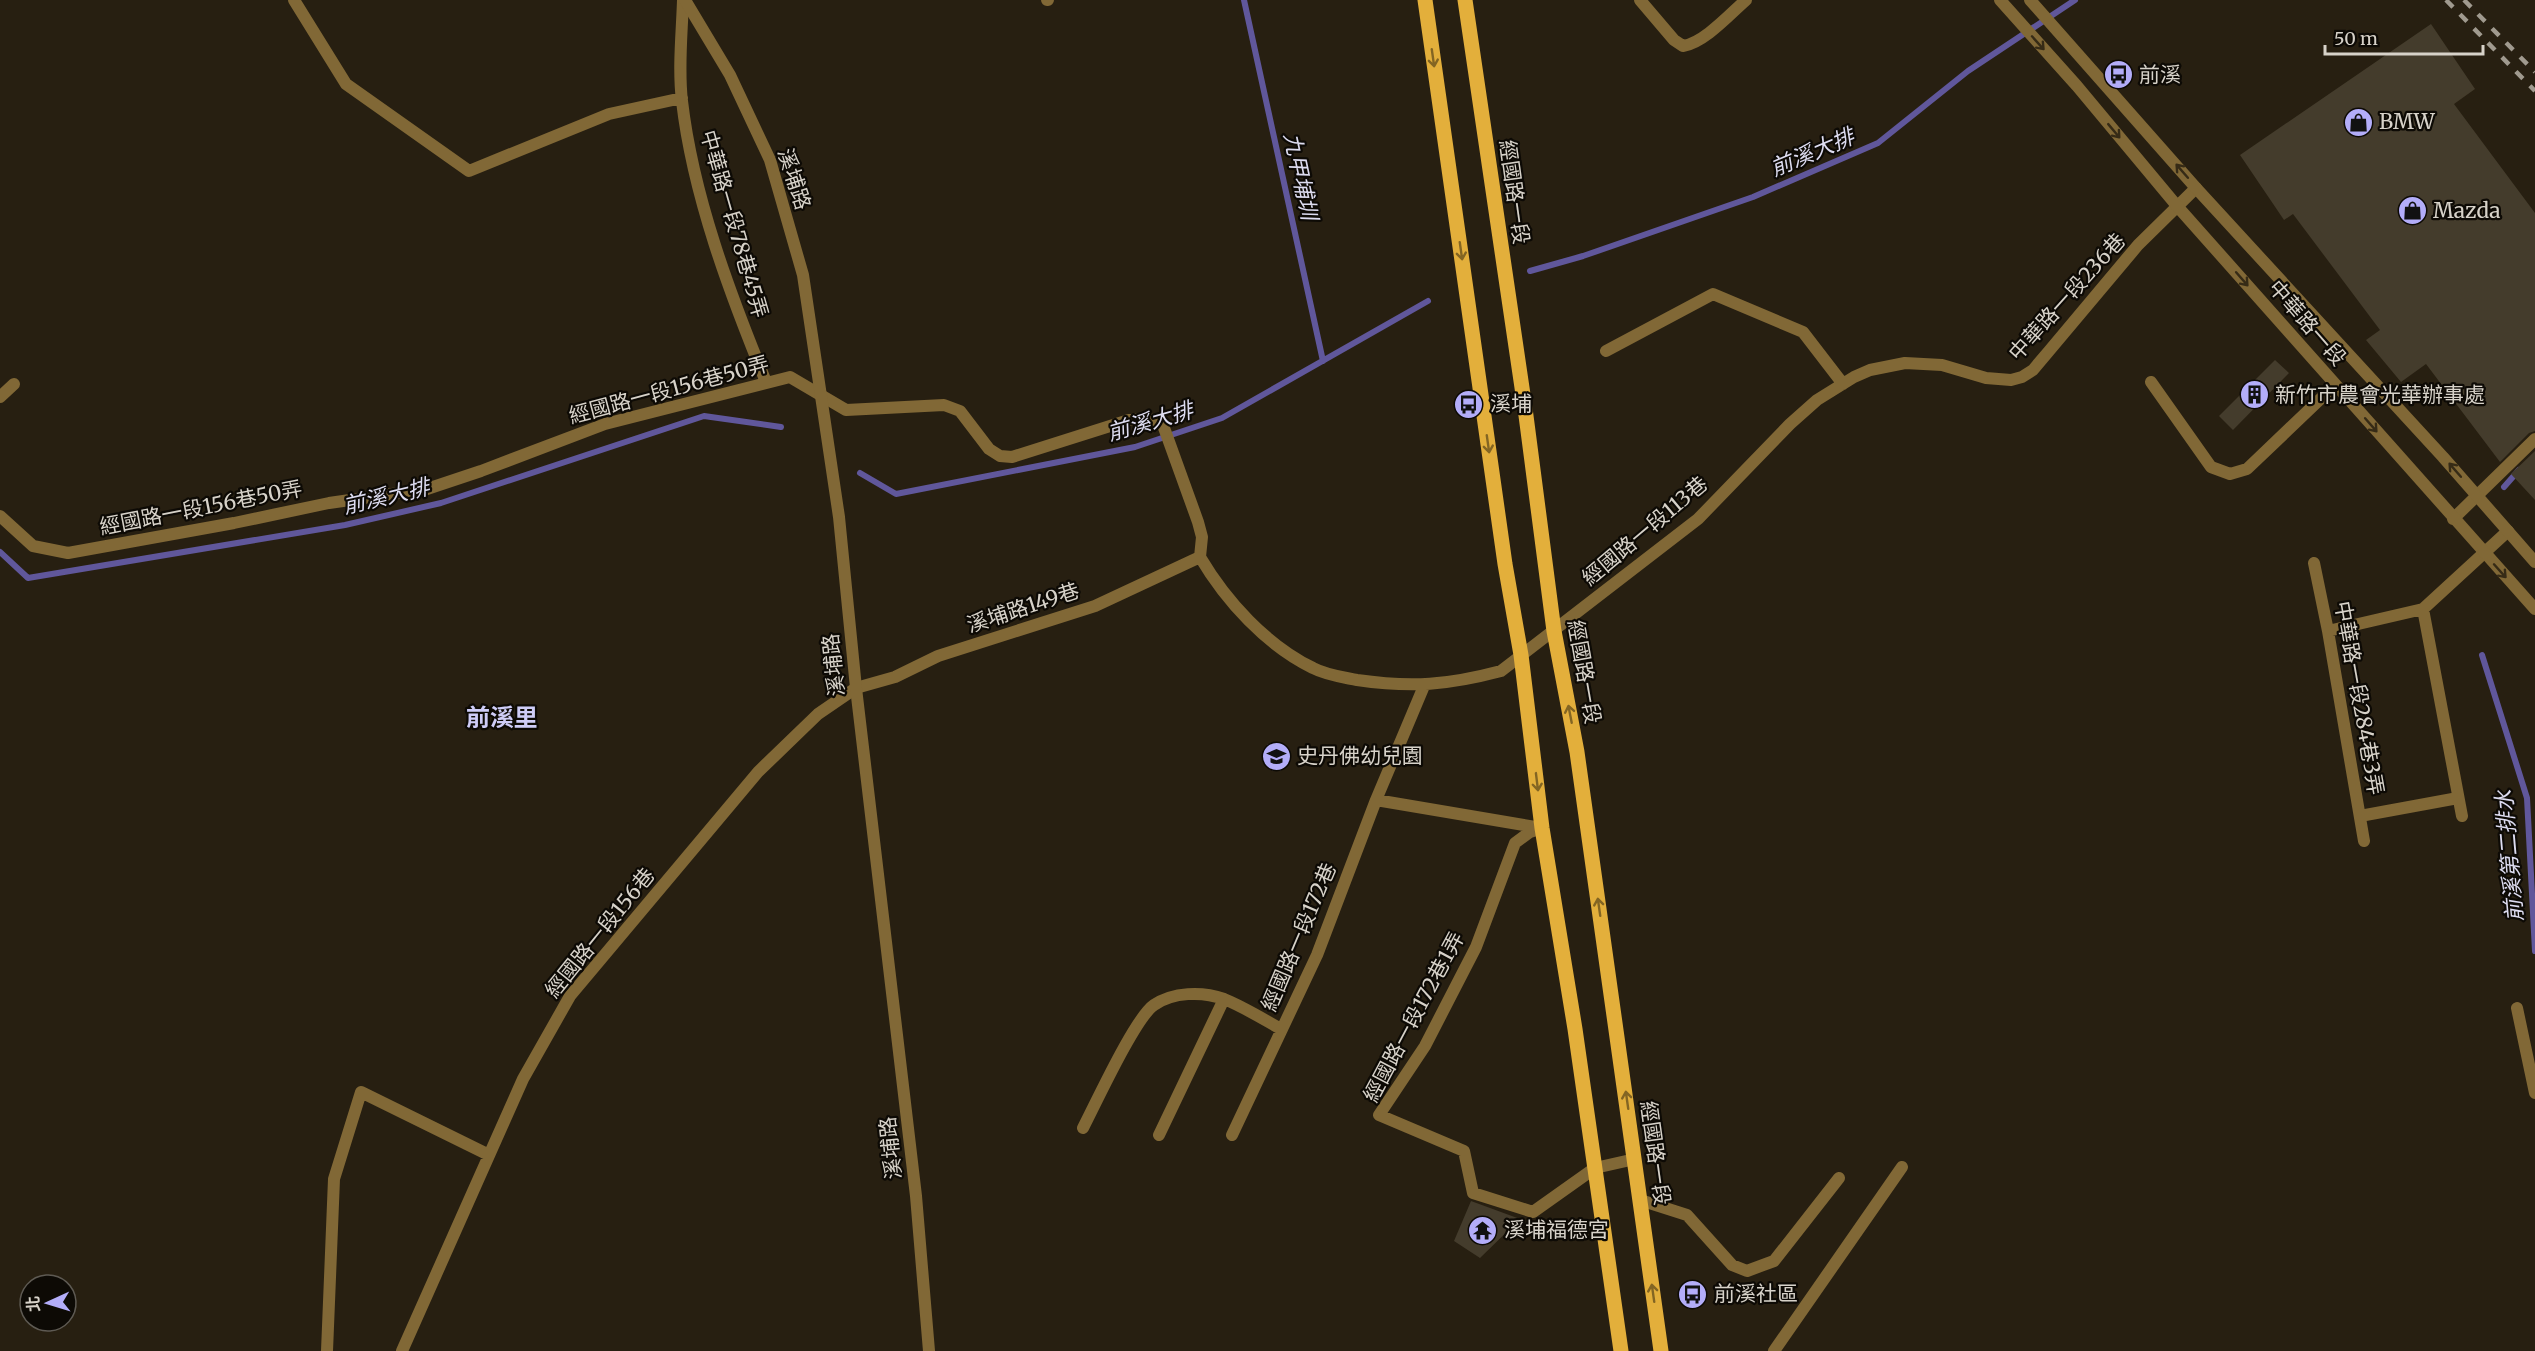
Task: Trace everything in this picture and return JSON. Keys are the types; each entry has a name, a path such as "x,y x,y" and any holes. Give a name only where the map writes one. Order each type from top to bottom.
{"main road":[{"path":"1425,0 1505,564 1521,655 1542,828 1575,1029 1621,1351"},
{"name":"經國路一段","path":"1465,0 1525,408 1554,631 1577,752 1661,1351"}],"street":[{"path":"294,0 346,84 469,171 609,114 682,98"},
{"name":"中華路一段78巷45弄","path":"684,0 682,98 689,150 734,303 766,382"},
{"name":"溪埔路","path":"684,0 730,75 770,160 803,275 839,517 856,688 916,1196 929,1351"},
{"path":"1640,0 1674,40 1683,46 1692,45 1746,0"},
{"name":"中華路一段","path":"2000,0 2077,86 2177,206 2535,609"},
{"name":"中華路一段","path":"2030,0 2196,188 2535,562"},
{"name":"中華路一段236巷","path":"1843,384 1870,370 1905,363 1942,365 1986,378 2011,380 2022,377 2033,370 2138,245 2196,188"},
{"path":"1606,351 1713,294 1803,332 1843,384"},
{"name":"經國路一段156巷50弄","path":"0,516 33,546 68,553 234,524 329,503 427,489 604,424 789,378 846,410 944,405 960,411 989,449 1000,456 1012,457 1129,420 1144,418 1156,420 1163,425 1198,522 1202,537 1200,557"},
{"path":"2151,382 2211,467 2230,474 2247,469 2335,384"},
{"path":"0,397 14,384"},
{"name":"經國路一段113巷","path":"1521,655 1698,519 1790,424 1817,400 1843,384"},
{"path":"2453,519 2535,439"},
{"path":"2328,631 2423,609 2508,531"},
{"path":"1200,557 1210,574 1247,618 1264,634 1314,669 1334,676 1386,684 1424,686 1462,681 1501,671 1521,655"},
{"name":"溪埔路149巷","path":"856,688 895,677 938,656 1095,606 1200,557"},
{"name":"中華路一段284巷3弄","path":"2314,563 2364,840"},
{"path":"2423,609 2462,816"},
{"name":"經國路一段172巷","path":"1083,1128 1139,1022 1152,1006 1170,997 1186,994 1224,999 1281,1029 1317,956 1376,800 1424,686"},
{"name":"經國路一段156巷","path":"402,1351 523,1079 570,996 758,772 818,714 856,688"},
{"path":"2360,816 2458,798"},
{"path":"1376,800 1542,828"},
{"name":"經國路一段172巷1弄","path":"1542,828 1530,832 1515,843 1476,947 1425,1046 1379,1115 1464,1151 1473,1193 1533,1212 1595,1168 1635,1159"},
{"path":"1159,1135 1224,999"},
{"path":"2517,1008 2535,1093"},
{"path":"1232,1135 1281,1029"},
{"path":"327,1351 334,1179 361,1092 489,1155"},
{"path":"1774,1351 1902,1167"},
{"path":"1641,1200 1687,1215 1732,1265 1748,1271 1774,1261 1839,1178"}],"building":[{"path":"2431,24 2475,89 2454,104 2535,213 2535,431 2529,433 2500,462 2426,364 2401,382 2366,340 2380,330 2293,214 2284,220 2240,155"},
{"name":"新竹市農會光華辦事處","path":"2275,360 2289,373 2233,430 2219,416"},
{"path":"2535,451 2535,500 2511,474"},
{"name":"溪埔福德宮","path":"1471,1201 1520,1219 1480,1258 1454,1241"}],"waterway":[{"name":"九甲埔圳","path":"1244,0 1323,361"},
{"name":"前溪大排","path":"1530,271 1583,256 1753,197 1878,143 1968,71 2075,0"},
{"name":"前溪大排","path":"860,473 896,494 1135,447 1222,418 1428,301"},
{"name":"前溪大排","path":"0,552 28,578 345,525 441,503 704,416 781,427"},
{"path":"2504,487 2519,470"},
{"name":"前溪第二排水","path":"2482,655 2527,798 2535,951"}],"railway":[{"path":"2446,0 2535,91"},
{"path":"2464,0 2535,72"}],"place":[{"name":"前溪","path":"2118,75"},
{"name":"BMW","path":"2358,122"},
{"name":"Mazda","path":"2412,211"},
{"name":"新竹市農會光華辦事處","path":"2254,395"},
{"name":"溪埔","path":"1469,404"},
{"name":"史丹佛幼兒園","path":"1276,756"},
{"name":"溪埔福德宮","path":"1483,1230"},
{"name":"前溪社區","path":"1693,1294"}],"district":[{"name":"前溪里","path":"502,718"}]}
